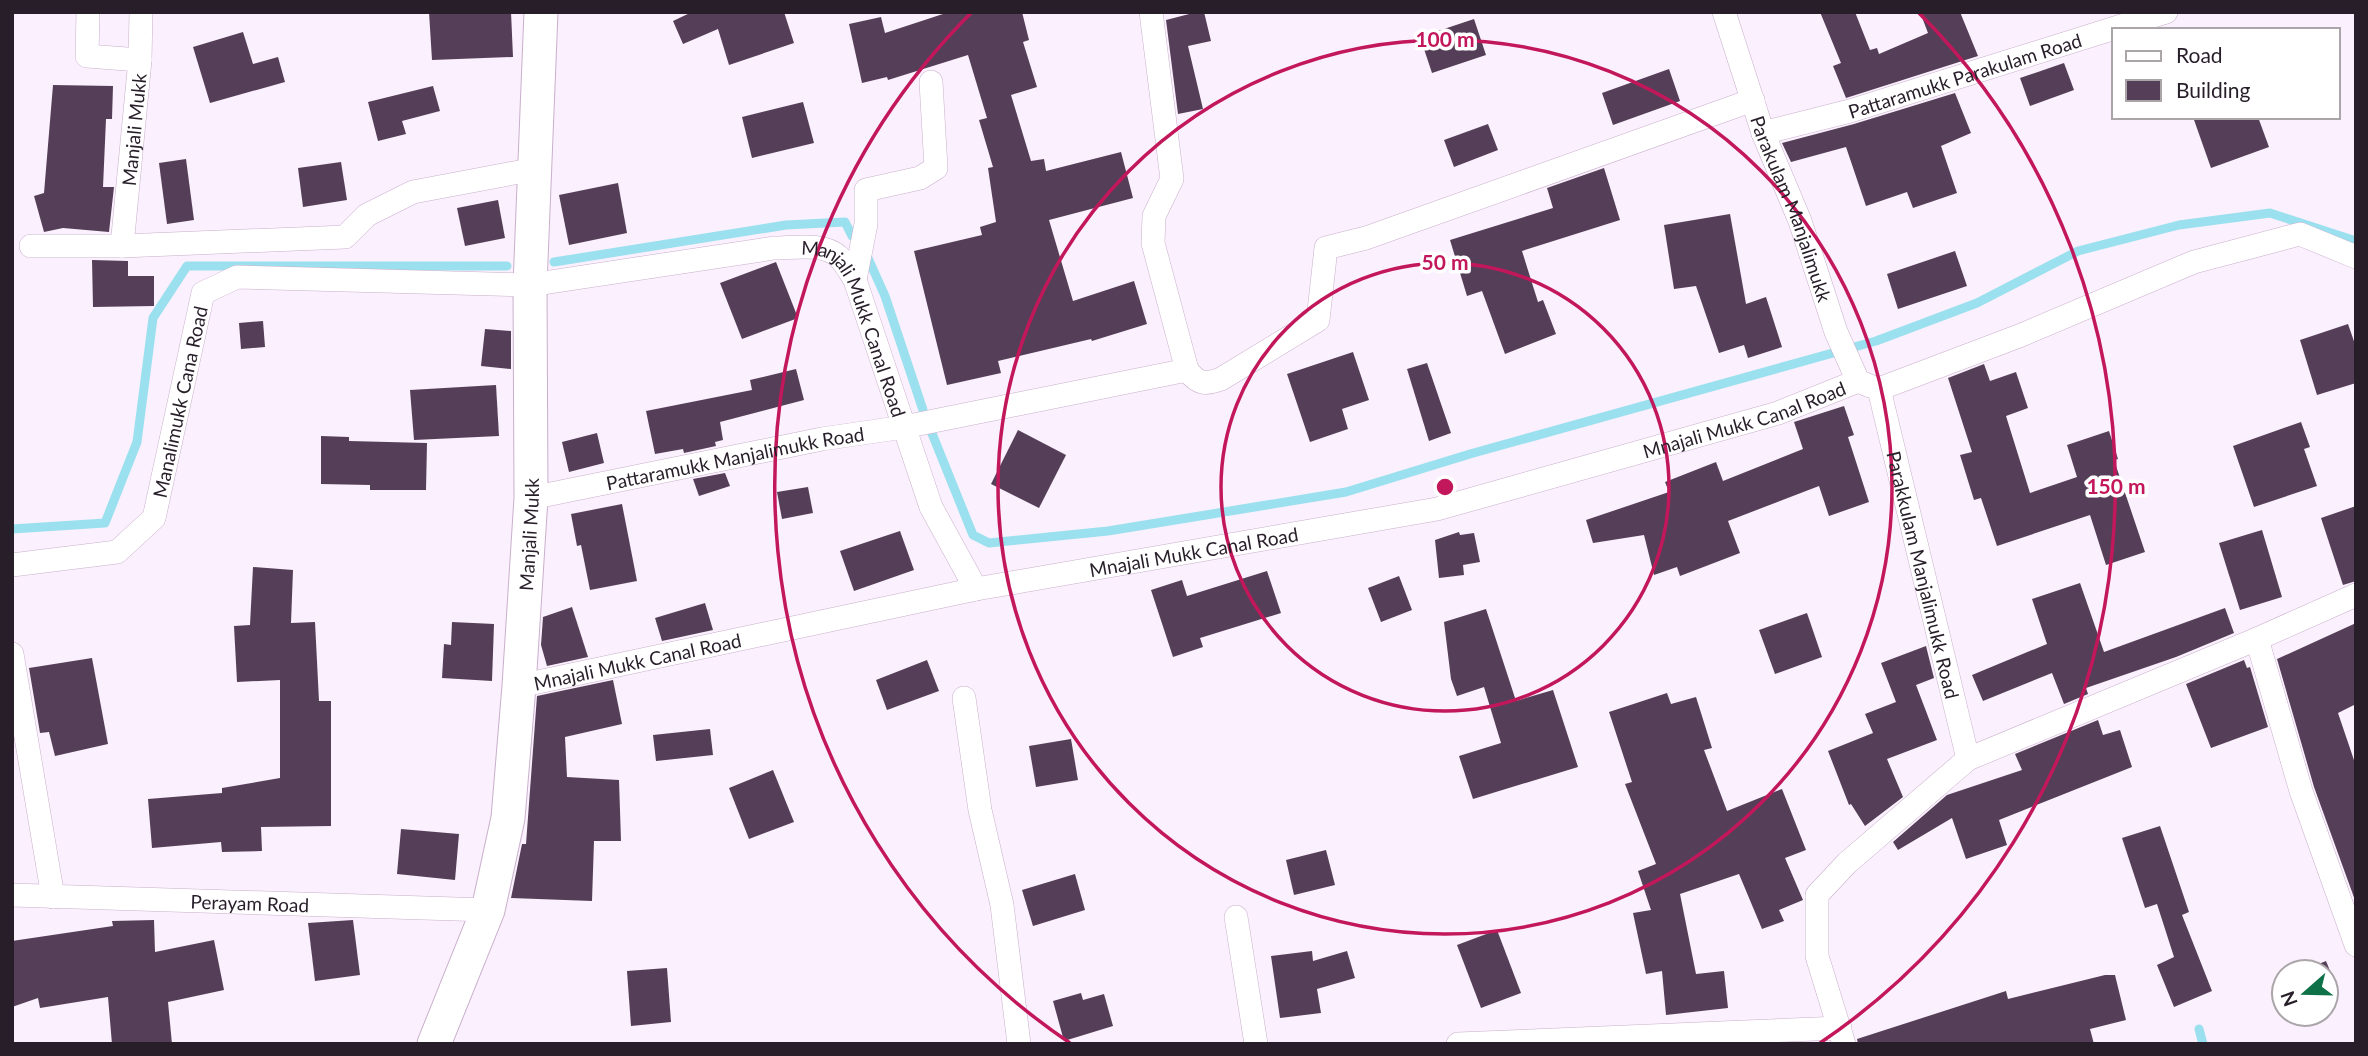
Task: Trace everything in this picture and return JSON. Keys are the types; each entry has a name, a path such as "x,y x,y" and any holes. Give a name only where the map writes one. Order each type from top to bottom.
{"street":[{"path":"88,12 87,56 140,60"},
{"name":"Manjali Mukk","path":"122,246 140,60 141,12"},
{"name":"Manjali Mukk","path":"435,1044 488,910 508,818 531,498 530,285 541,12"},
{"path":"1151,12 1171,179 1154,216 1153,243 1187,370 1196,382 1208,384 1222,379 1318,320 1326,248 1366,238 1754,100"},
{"name":"Parakulam Manjalimukk","path":"1724,12 1763,133 1800,221 1836,332 1863,379"},
{"name":"Pattaramukk Parakulam Road","path":"2115,28 2166,12"},
{"name":"Pattaramukk Parakulam Road","path":"1763,133 1850,111 2112,29"},
{"path":"855,279 866,224 866,190 920,178 936,167 931,82"},
{"path":"31,246 122,246 345,237 367,215 413,192 535,170"},
{"name":"Mnajali Mukk Canal Road","path":"519,686 976,589 1437,509 1778,413 1863,379 2020,336 2194,262 2300,234 2356,257"},
{"name":"Manjali Mukk Canal Road","path":"530,285 774,248 812,247 830,251 838,256 855,279 932,508 976,589"},
{"name":"Manalimukk Cana Road","path":"12,565 117,552 154,518 203,293 237,277 530,285"},
{"name":"Pattaramukk Manjalimukk Road","path":"531,498 822,439 904,427 1187,370"},
{"name":"Parakkulam Manjalimukk Road","path":"1863,379 1968,759"},
{"path":"1458,1044 1842,1036 1817,956 1817,895 1847,863 1968,759 2356,595"},
{"path":"2257,639 2301,791 2356,945"},
{"path":"12,654 53,897"},
{"path":"964,698 980,810 1002,905 1019,1044"},
{"name":"Perayam Road","path":"12,895 488,910"},
{"path":"1236,917 1256,1044"}],"building":[{"path":"429,12 511,12 513,57 432,60"},
{"path":"692,12 784,12 794,43 729,65 718,29 683,44 673,21"},
{"path":"949,12 1022,12 1029,40 1023,42 1037,87 1011,95 1031,161 1044,159 1046,171 1121,152 1133,198 1049,220 1073,301 1134,281 1147,324 1092,341 1091,339 998,361 1001,373 947,385 914,251 982,235 980,227 996,222 988,168 993,167 979,120 987,118 968,55 888,80 887,77 862,83 849,24 881,17 885,33"},
{"path":"1204,12 1211,41 1188,46 1203,109 1178,114 1166,20"},
{"path":"1820,12 1855,12 1870,50 1877,48 1879,54 1928,33 1920,12 1960,12 1978,56 1846,98 1833,66 1841,63"},
{"path":"1474,19 1486,55 1432,73 1420,37"},
{"path":"243,32 253,64 278,57 285,82 210,103 193,47"},
{"path":"2064,63 2074,90 2030,106 2020,78"},
{"path":"1669,69 1680,101 1613,125 1602,93"},
{"path":"53,85 113,86 112,119 106,119 103,187 114,187 109,232 63,228 44,232 34,196 44,193"},
{"path":"433,86 440,111 402,121 406,134 378,141 368,102"},
{"path":"1955,93 1971,133 1941,146 1957,193 1913,208 1907,192 1866,206 1846,147 1791,162 1782,143 1854,124"},
{"path":"803,102 814,143 752,158 742,117"},
{"path":"2194,119 2259,119 2269,147 2211,168"},
{"path":"1488,124 1498,150 1454,167 1444,140"},
{"path":"186,159 194,220 167,224 159,163"},
{"path":"341,162 347,200 303,207 298,168"},
{"path":"1604,168 1620,220 1522,251 1538,302 1543,300 1556,334 1505,354 1482,291 1467,296 1450,240 1553,208 1547,188"},
{"path":"618,183 627,233 569,245 559,195"},
{"path":"498,200 505,238 465,246 457,208"},
{"path":"1730,214 1746,304 1766,297 1782,347 1748,358 1744,345 1719,353 1696,286 1674,289 1664,225"},
{"path":"1955,251 1967,286 1898,309 1887,274"},
{"path":"92,260 128,261 128,276 154,276 154,306 93,307"},
{"path":"776,262 798,318 742,339 720,283"},
{"path":"263,321 265,347 241,349 239,323"},
{"path":"2348,324 2356,347 2356,383 2317,395 2300,340"},
{"path":"485,329 511,331 511,369 481,366"},
{"path":"1353,352 1369,400 1342,409 1348,429 1310,442 1287,374"},
{"path":"1427,363 1451,433 1429,441 1407,369"},
{"path":"1984,364 1990,381 2016,372 2028,408 2006,416 2030,493 2077,477 2067,445 2109,431 2118,459 2114,460 2145,552 2106,565 2090,515 1997,546 1981,498 1974,500 1960,455 1972,452 1948,378"},
{"path":"796,369 804,400 720,422 723,440 715,442 716,446 684,453 683,449 655,454 646,411 752,390 750,380"},
{"path":"496,385 499,436 414,440 410,390"},
{"path":"1844,406 1854,435 1848,437 1869,502 1829,516 1819,486 1728,521 1740,553 1680,576 1677,567 1654,575 1644,535 1593,543 1586,520 1669,492 1665,482 1716,462 1723,481 1803,449 1794,422"},
{"path":"2301,422 2310,447 2304,449 2317,486 2254,507 2233,446"},
{"path":"1018,430 1066,455 1039,508 991,484"},
{"path":"597,433 604,463 569,472 562,442"},
{"path":"321,436 349,437 349,441 427,443 426,490 370,490 370,485 321,484"},
{"path":"725,473 730,486 699,496 693,479"},
{"path":"808,487 813,513 782,519 777,492"},
{"path":"622,504 637,581 590,590 581,545 577,546 571,514"},
{"path":"2356,506 2356,581 2343,585 2321,518"},
{"path":"2262,530 2282,597 2240,610 2219,543"},
{"path":"900,531 914,570 854,591 840,551"},
{"path":"1459,532 1460,535 1474,533 1480,562 1463,565 1464,575 1439,578 1435,540"},
{"path":"253,567 293,570 291,623 315,622 319,701 331,701 331,826 261,827 262,851 222,852 221,842 152,848 148,799 222,793 222,788 280,778 280,680 237,682 234,626 250,625"},
{"path":"1267,571 1281,613 1200,638 1203,647 1173,657 1151,590 1182,580 1187,596"},
{"path":"1399,576 1412,610 1381,622 1368,588"},
{"path":"2080,583 2104,652 2225,608 2234,633 2176,657 2086,688 2088,694 2064,704 2052,673 1983,701 1972,675 2047,644 2032,599"},
{"path":"705,603 713,630 662,641 655,618"},
{"path":"572,607 588,657 547,666 541,645 543,617"},
{"path":"1486,609 1516,701 1553,690 1578,767 1473,799 1459,756 1501,743 1484,687 1457,696 1451,679 1444,622"},
{"path":"1807,613 1822,657 1775,674 1759,630"},
{"path":"452,622 494,624 492,681 442,678 444,644 451,645"},
{"path":"2356,623 2356,704 2338,713 2356,766 2356,903 2314,787 2277,659"},
{"path":"1926,646 1934,678 1916,685 1937,740 1887,759 1903,797 1865,826 1851,804 1849,805 1828,751 1873,733 1865,714 1896,702 1881,663"},
{"path":"92,658 108,744 55,756 49,732 40,733 29,668"},
{"path":"927,660 939,691 887,710 876,680"},
{"path":"2244,660 2247,668 2250,667 2268,727 2211,748 2186,684"},
{"path":"613,680 622,724 565,737 567,777 619,780 621,841 594,841 592,901 511,898 522,844 526,844 537,696"},
{"path":"1667,693 1671,704 1696,697 1712,748 1704,750 1727,811 1782,789 1806,850 1785,858 1803,900 1779,910 1784,921 1762,929 1739,874 1680,894 1696,974 1724,971 1728,1008 1666,1015 1662,971 1646,974 1633,913 1651,910 1638,871 1656,864 1625,784 1632,782 1609,712"},
{"path":"2098,720 2103,735 2120,730 2132,767 1999,820 2007,845 1966,859 1952,818 1898,850 1893,842 1947,795 2022,770 2015,754"},
{"path":"710,729 713,755 656,761 653,735"},
{"path":"1071,739 1078,780 1036,787 1029,746"},
{"path":"773,770 794,822 749,839 729,788"},
{"path":"2160,826 2189,912 2182,915 2212,991 2174,1007 2157,965 2174,957 2157,904 2145,908 2122,838"},
{"path":"401,829 459,834 455,880 397,874"},
{"path":"1326,850 1335,885 1294,895 1286,860"},
{"path":"1075,874 1085,910 1033,926 1022,890"},
{"path":"154,920 155,952 214,940 224,990 168,1002 172,1044 112,1044 108,997 40,1008 38,998 12,1007 12,941 113,926 112,921"},
{"path":"353,920 360,975 315,981 308,923"},
{"path":"1497,930 1521,993 1481,1008 1457,945"},
{"path":"1312,951 1313,961 1347,951 1355,978 1317,989 1321,1013 1280,1018 1271,956"},
{"path":"667,968 671,1022 631,1026 627,971"},
{"path":"2105,975 2115,975 2126,1020 2090,1029 2094,1044 1858,1044 1857,1039 2006,991 2008,999"},
{"path":"1081,993 1083,1000 1104,994 1113,1026 1064,1041 1053,1001"}],"waterway":[{"path":"931,431 973,535 989,543 1108,531 1346,492 1470,454 1876,341 1977,303 2078,251 2179,225 2270,213 2356,241"},
{"path":"554,262 786,225 845,222 852,236"},
{"path":"868,258 885,296 923,410"},
{"path":"12,529 105,523 137,442 153,318 187,266 507,266"},
{"path":"2199,1029 2203,1044"}]}
